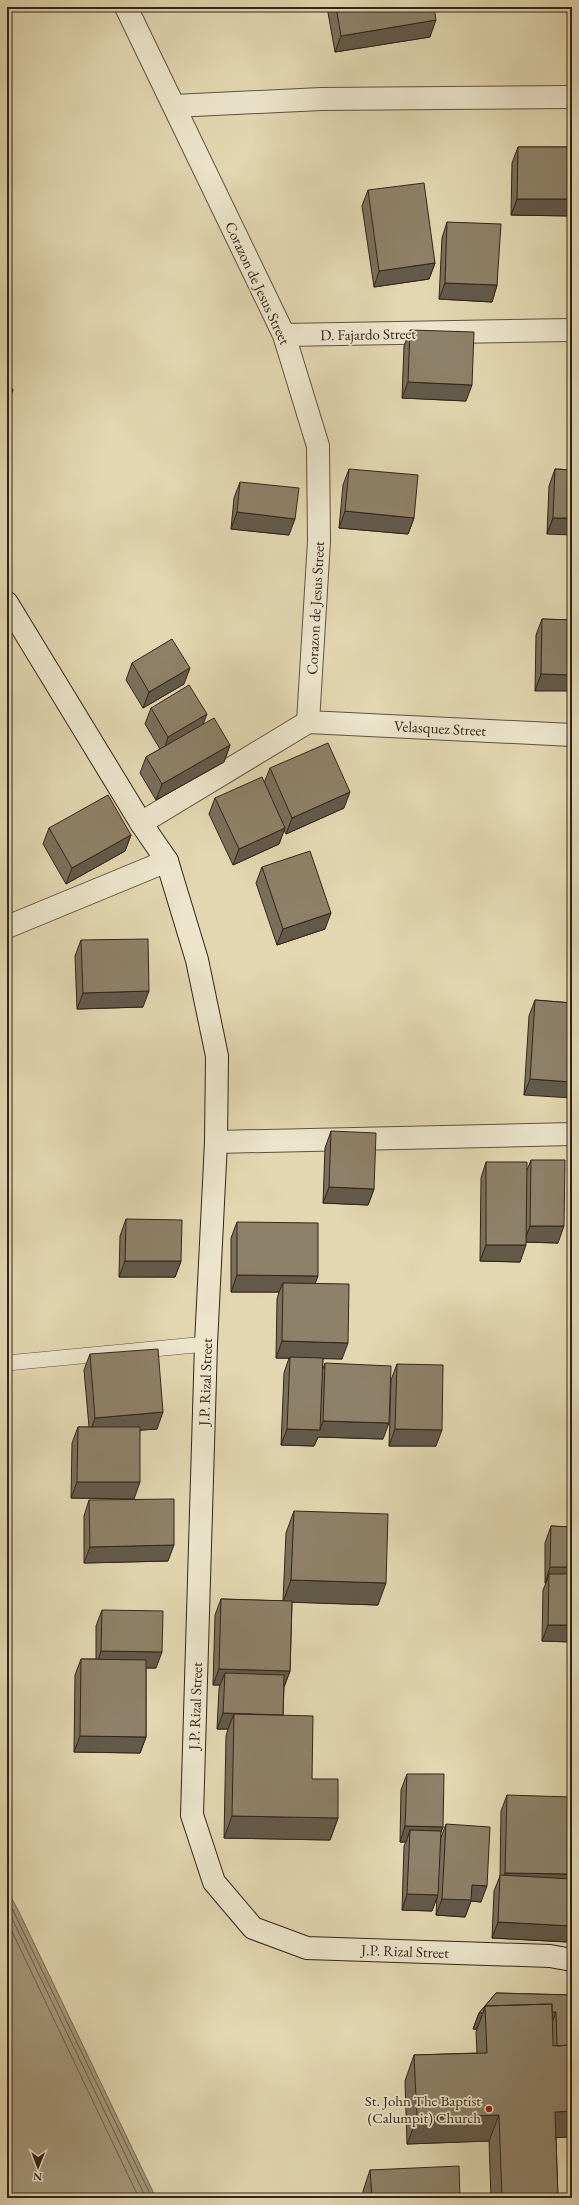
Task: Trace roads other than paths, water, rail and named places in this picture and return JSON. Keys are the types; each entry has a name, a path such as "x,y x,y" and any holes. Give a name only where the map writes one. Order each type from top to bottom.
{"street":[{"name":"Corazon de Jesus Street","path":"126,7 284,335 318,446 319,541 308,722"},
{"path":"174,106 321,100 572,97"},
{"name":"D. Fajardo Street","path":"284,335 572,330"},
{"name":"J.P. Rizal Street","path":"7,603 141,823 167,861 197,960 217,1056 216,1142 206,1344 192,1815 214,1882 253,1928 306,1948 550,1956 572,1960"},
{"path":"141,823 308,722"},
{"name":"Velasquez Street","path":"308,722 572,735"},
{"path":"7,927 167,861"},
{"path":"216,1142 572,1134"}],"lane":[{"path":"7,1363 206,1344"}],"water":[{"path":"7,1890 18,1910 156,2198 7,2198"}],"place":[{"name":"St. John The Baptist (Calumpit) Church","path":"489,2109"}]}
